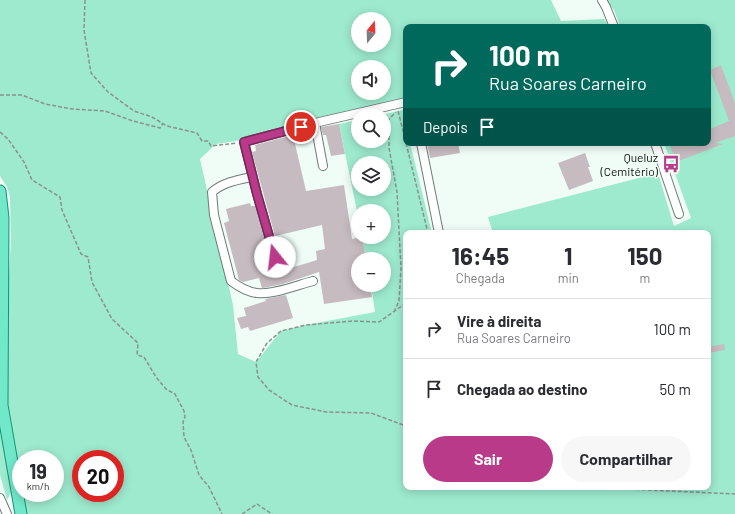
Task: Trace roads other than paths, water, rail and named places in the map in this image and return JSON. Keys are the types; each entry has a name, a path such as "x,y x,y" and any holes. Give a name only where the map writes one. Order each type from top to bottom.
{"main road":[{"path":"0,191 3,218 2,405 21,514"}],"street":[{"path":"602,0 613,24"},
{"path":"275,257 252,177 244,142 315,123 403,103"},
{"path":"315,123 323,166"},
{"path":"421,146 438,230"},
{"path":"655,146 679,214"},
{"path":"252,177 233,181 218,187 212,192 214,215 231,281 243,289 256,293 268,293 312,281"},
{"path":"0,498 7,514"}],"place":[{"name":"Queluz (Cemitério)","path":"671,164"}]}
